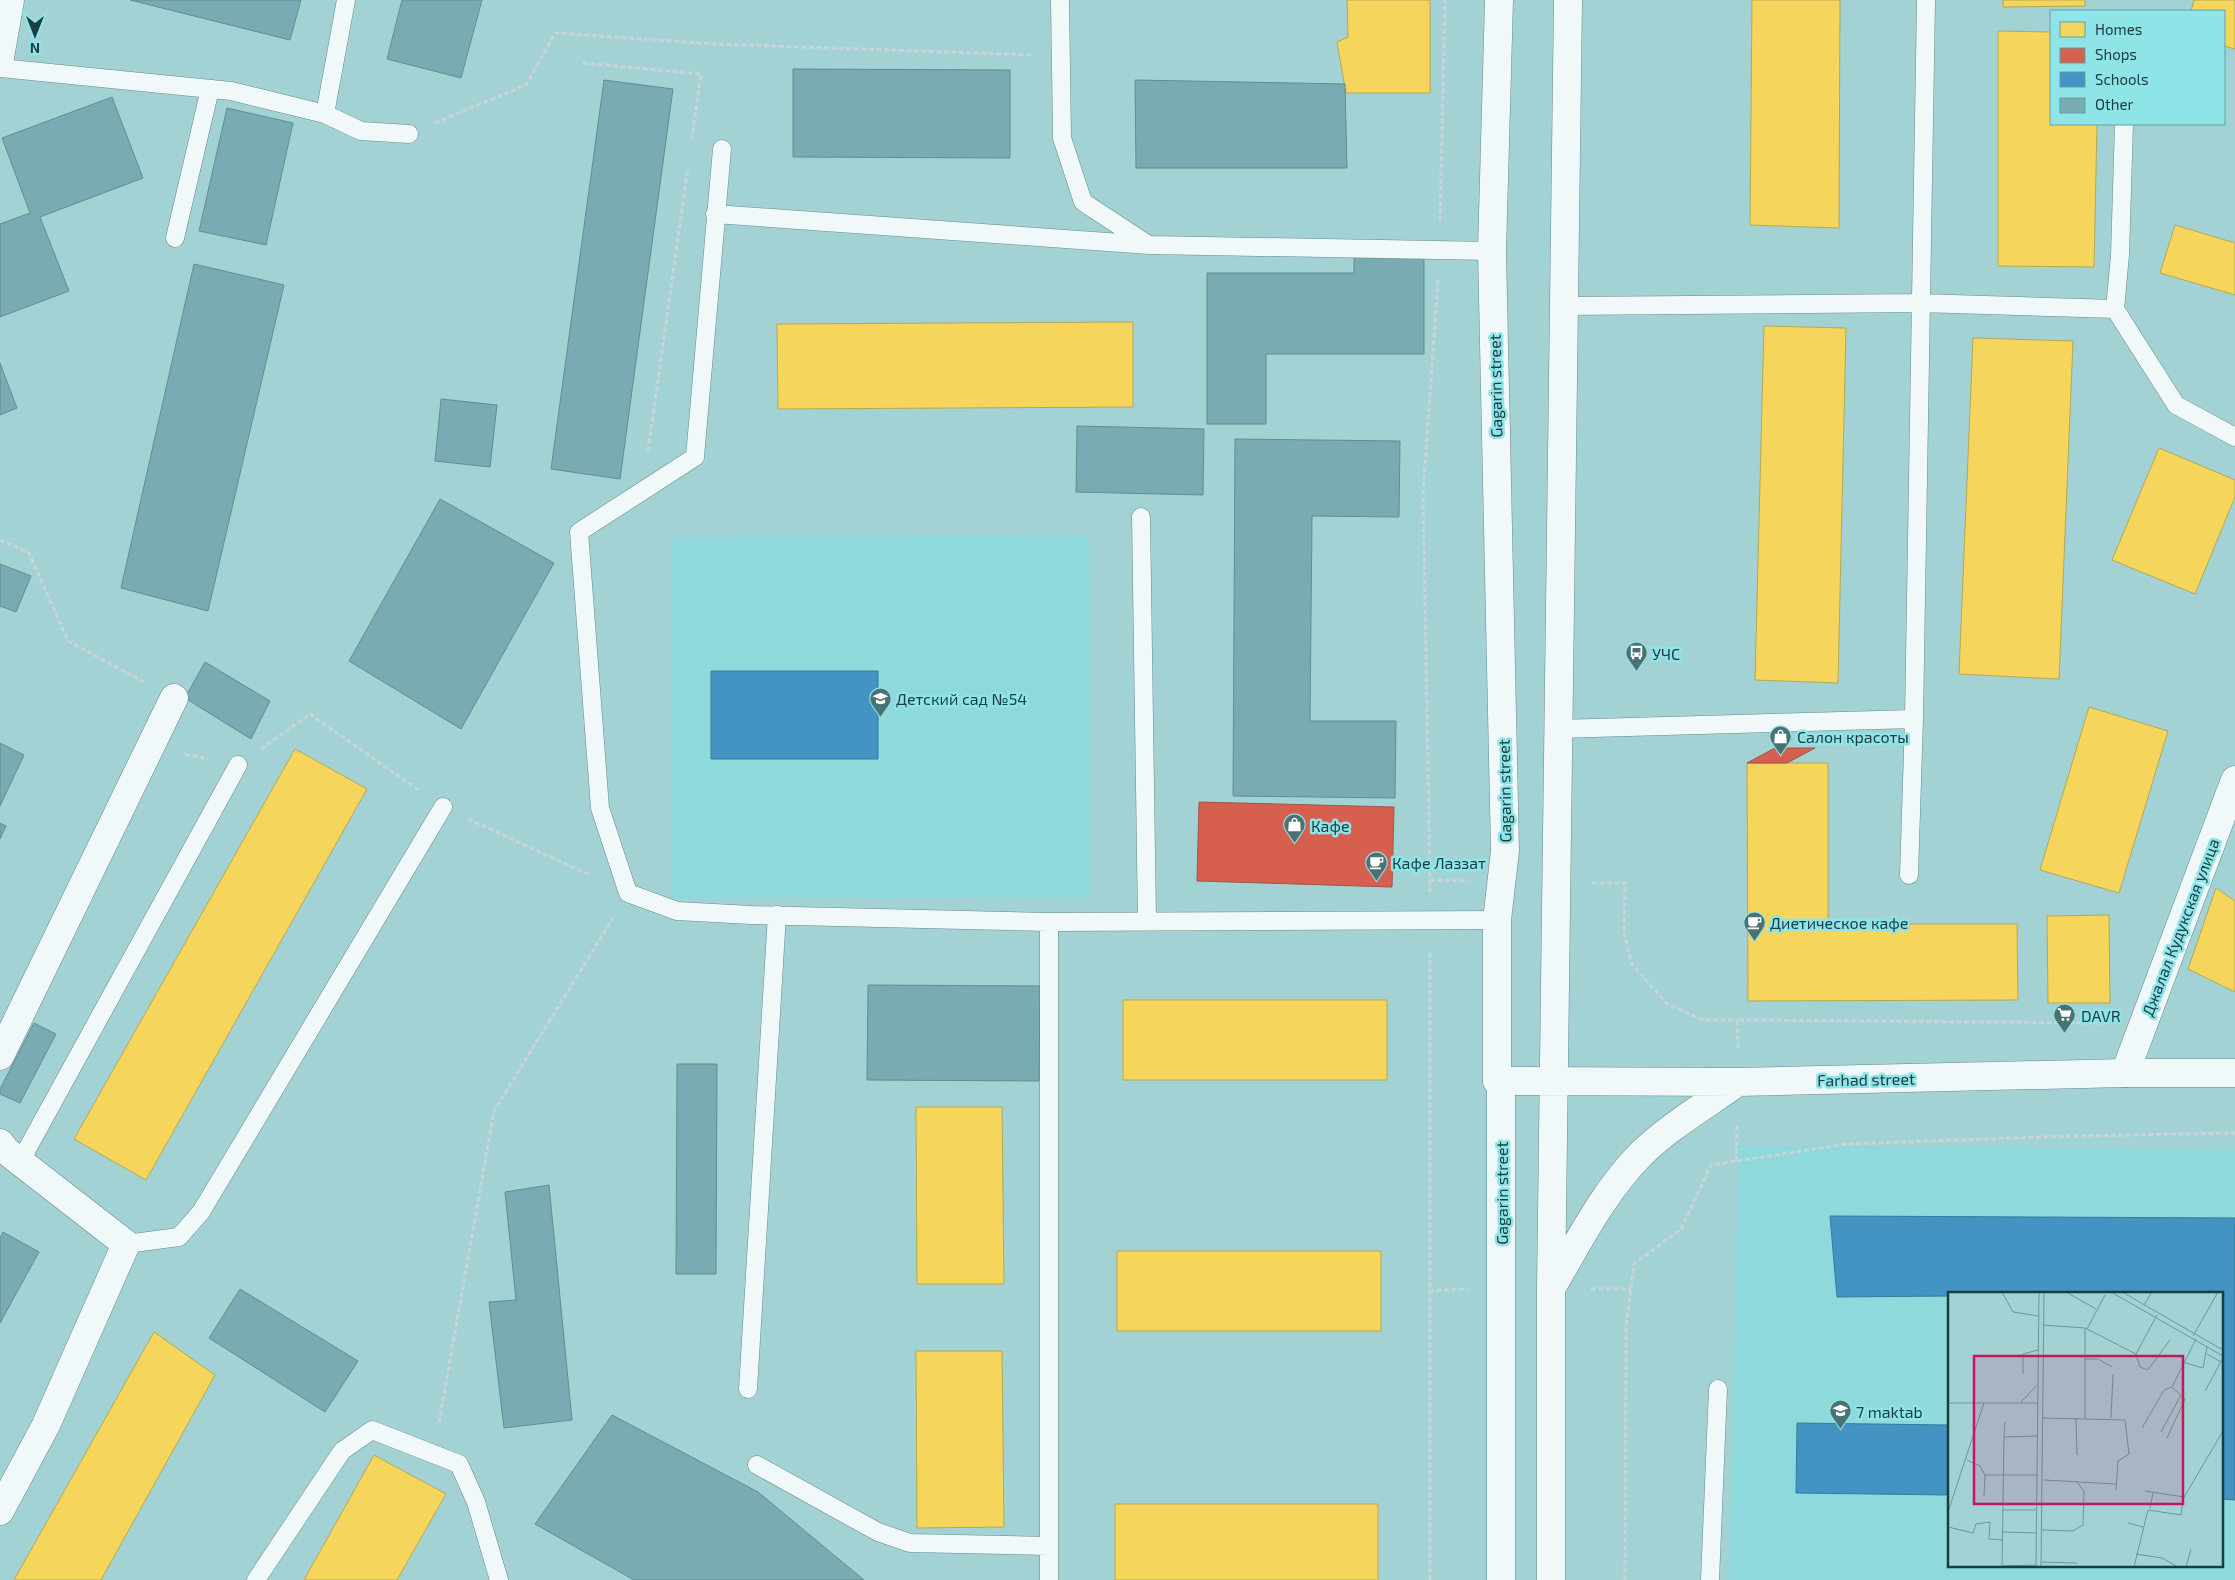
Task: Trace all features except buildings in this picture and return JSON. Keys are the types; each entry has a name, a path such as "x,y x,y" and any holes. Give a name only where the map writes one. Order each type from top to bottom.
{"main road":[{"path":"0,57 10,0"},
{"name":"Gagarin street","path":"1499,0 1492,251 1505,851 1497,920 1497,1081 1501,1082 1501,1580"},
{"path":"1551,1580 1551,1289 1568,0"},
{"path":"0,1056 174,698"},
{"name":"Джалал Кудукская улица","path":"2125,1073 2235,780"},
{"name":"Farhad street","path":"1497,1081 1738,1082 2125,1073 2235,1073"},
{"path":"1551,1289 1589,1224 1617,1182 1642,1153 1673,1128 1738,1082"},
{"path":"0,1143 5,1150 126,1244 46,1424 0,1511"}],"lane":[{"path":"324,114 346,0"},
{"path":"1060,0 1062,138 1083,202 1150,246"},
{"path":"1909,875 1914,719 1926,0"},
{"path":"0,68 231,91 324,114 361,130 409,134"},
{"path":"175,238 210,89"},
{"path":"2124,125 2120,255 2115,309 2176,405 2235,437"},
{"path":"722,150 695,457 579,532 600,808 628,893 677,911 777,915 1049,922 1497,920"},
{"path":"715,214 1150,246 1492,251"},
{"path":"1565,306 1920,303 2115,309"},
{"path":"1141,517 1147,921"},
{"path":"1558,729 1914,719"},
{"path":"20,1162 238,765"},
{"path":"126,1244 179,1236 201,1212 443,807"},
{"path":"748,1389 777,915"},
{"path":"1049,922 1049,1580"},
{"path":"1710,1580 1718,1389"},
{"path":"256,1580 342,1451 372,1430 459,1464 476,1502 499,1580"},
{"path":"758,1465 878,1532 910,1543 1049,1546"}],"path":[{"path":"409,134 526,85 555,33 715,44 1061,56"},
{"path":"583,63 702,74 692,142"},
{"path":"642,491 689,161"},
{"path":"0,540 29,553 68,641 174,698"},
{"path":"150,746 238,765 310,714 443,807 628,893 494,1111 438,1423"},
{"path":"1430,880 1430,1580"},
{"path":"1736,1161 1737,1020 2144,1023"},
{"path":"1625,1580 1626,1327 1634,1264 1681,1229 1711,1165 1847,1144 2235,1133"}],"shaded area":[{"name":"Детский сад №54","path":"1089,536 1090,897 672,898 671,537"},
{"name":"7 maktab","path":"1739,1145 2235,1150 2235,1580 1729,1580"}],"place":[{"name":"УЧС","path":"1636,672"},
{"name":"Детский сад №54","path":"880,717"},
{"name":"Салон красоты","path":"1781,755"},
{"name":"Кафе","path":"1295,844"},
{"name":"Кафе Лаззат","path":"1376,881"},
{"name":"Диетическое кафе","path":"1754,941"},
{"name":"DAVR","path":"2065,1034"},
{"name":"7 maktab","path":"1840,1430"}]}
